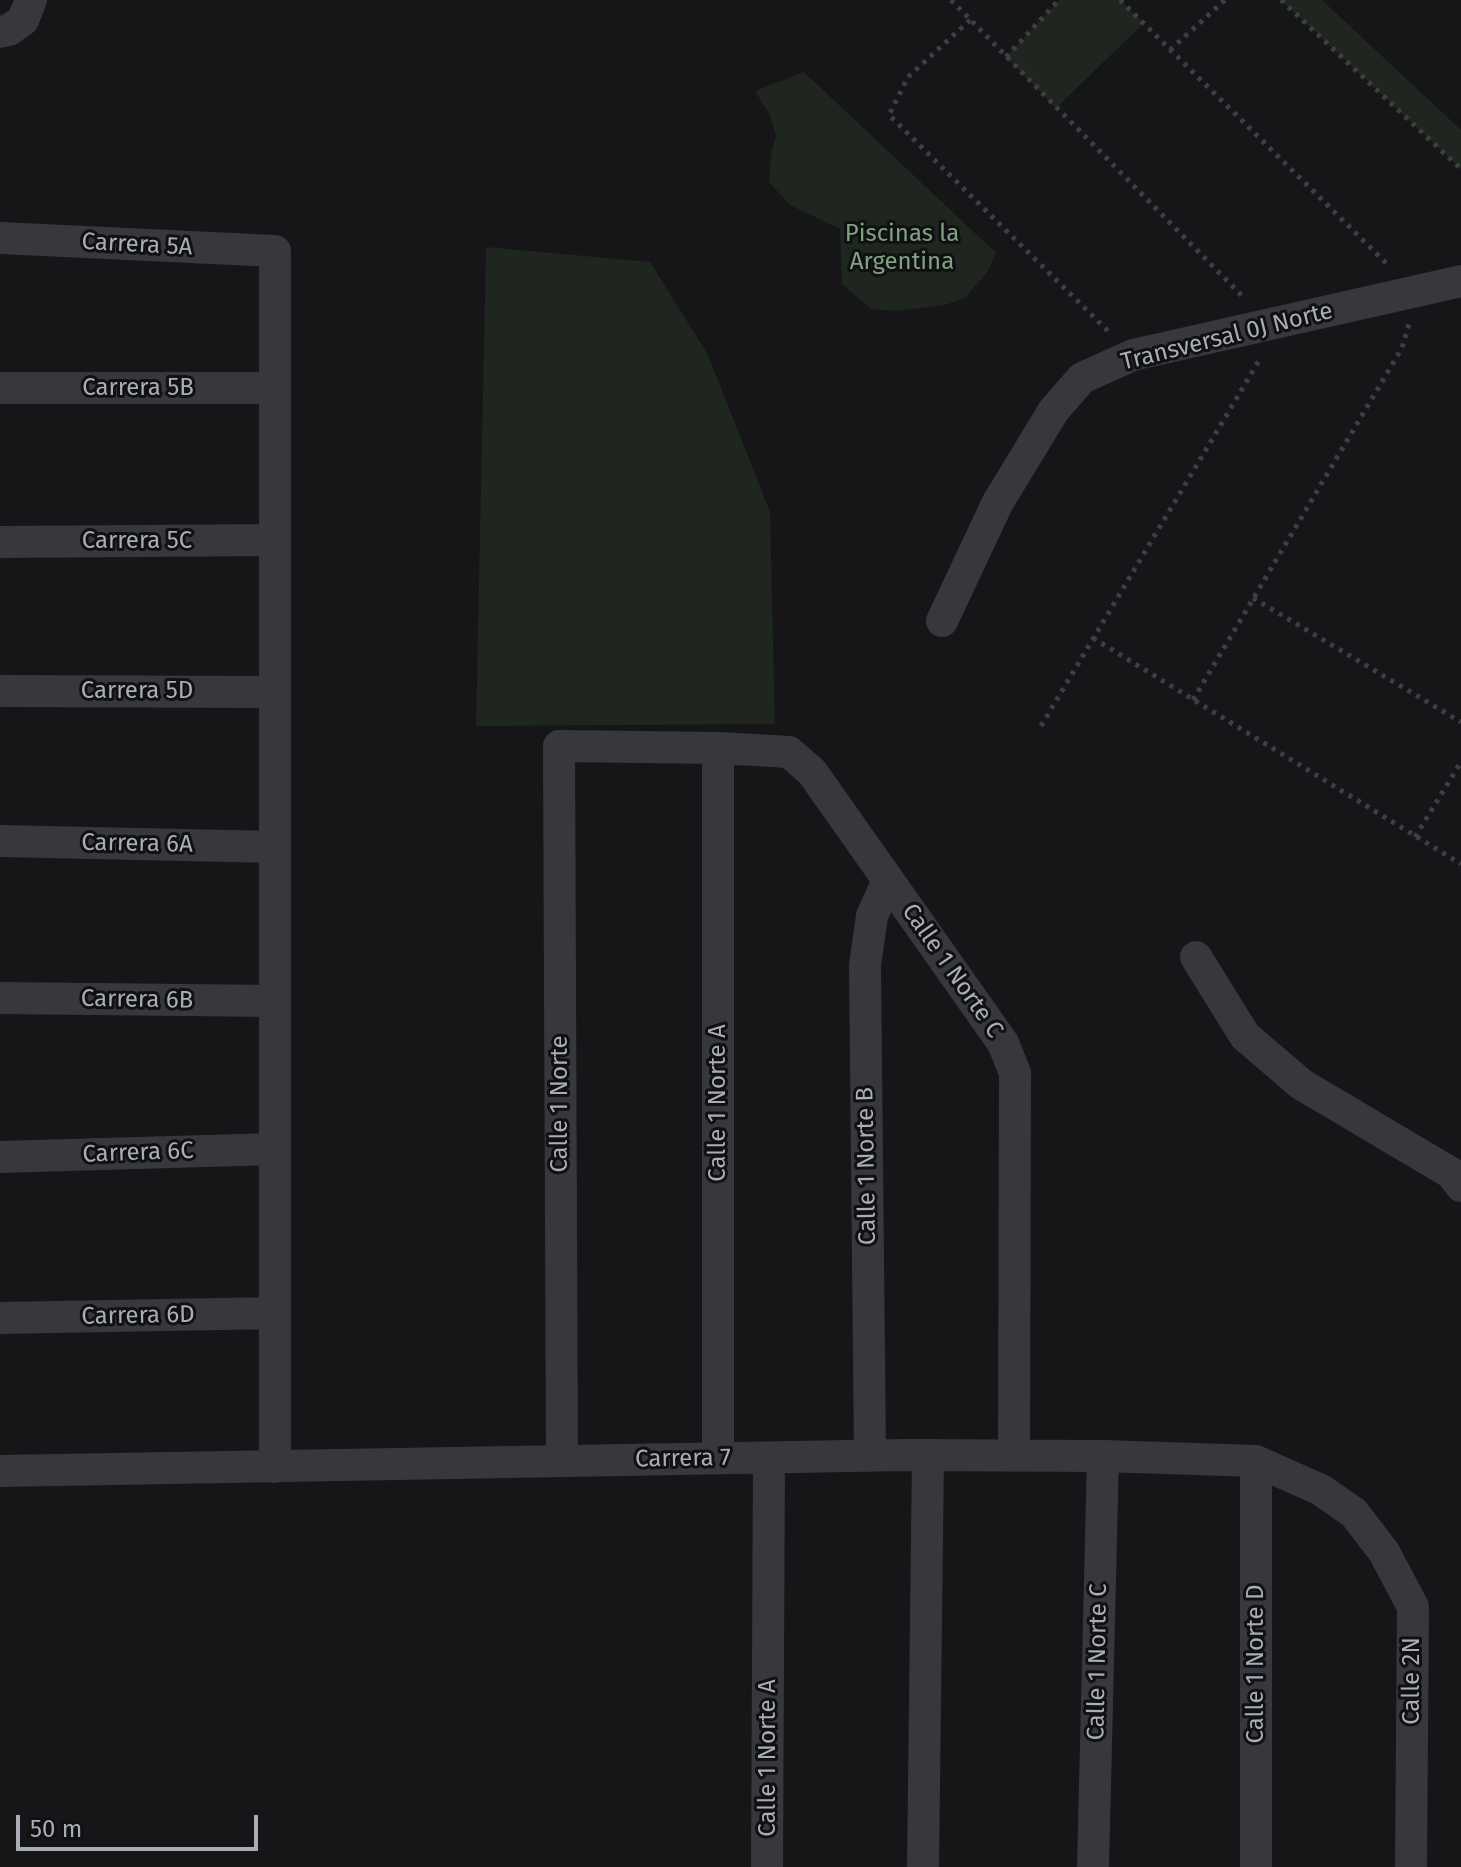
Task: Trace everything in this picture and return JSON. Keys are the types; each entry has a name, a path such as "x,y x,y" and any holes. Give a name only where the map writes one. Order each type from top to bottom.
{"street":[{"path":"0,32 23,20 31,0"},
{"name":"Carrera 5A","path":"0,238 275,251 275,388"},
{"name":"Transversal 0J Norte","path":"942,621 998,502 1054,410 1082,378 1133,355 1461,281"},
{"name":"Carrera 5B","path":"0,388 275,388"},
{"path":"275,388 275,1467"},
{"name":"Carrera 5C","path":"0,542 275,540"},
{"name":"Carrera 5D","path":"0,691 275,692"},
{"name":"Calle 1 Norte C","path":"559,746 789,752 812,772 1003,1043 1015,1073 1014,1456"},
{"name":"Calle 1 Norte","path":"559,746 562,1461"},
{"name":"Calle 1 Norte A","path":"718,748 718,1458"},
{"name":"Carrera 6A","path":"0,841 275,847"},
{"name":"Calle 1 Norte B","path":"870,1456 865,965 872,916 888,880"},
{"path":"1196,957 1245,1036 1301,1084 1451,1173 1461,1186"},
{"name":"Carrera 6B","path":"0,998 275,1001"},
{"name":"Carrera 6C","path":"0,1157 275,1149"},
{"name":"Carrera 6D","path":"0,1318 275,1313"},
{"path":"923,1867 928,1455"},
{"name":"Carrera 7","path":"0,1471 928,1455 1103,1456 1256,1461 1321,1490 1354,1513"},
{"name":"Calle 1 Norte C","path":"1093,1867 1103,1456"},
{"name":"Calle 1 Norte A","path":"767,1867 769,1458"},
{"name":"Calle 1 Norte D","path":"1256,1461 1256,1867"},
{"name":"Calle 2N","path":"1354,1513 1384,1552 1413,1607 1411,1867"}],"path":[{"path":"951,0 1276,324 1041,726"},
{"path":"1006,57 1059,0"},
{"path":"1120,0 1417,293 1402,348 1193,700"},
{"path":"1170,50 1225,0"},
{"path":"1281,0 1461,169"},
{"path":"970,20 908,77 889,115 1133,355"},
{"path":"1253,598 1461,722"},
{"path":"1093,638 1461,864"},
{"path":"1415,837 1461,762"}],"green space":[{"path":"1059,0 1120,0 1144,23 1056,108 1006,57"},
{"path":"1281,0 1322,0 1461,130 1461,169"},
{"name":"Piscinas la Argentina","path":"804,72 996,253 988,271 965,298 945,305 896,311 871,309 842,284 840,229 790,205 769,182 776,136 770,115 755,91"},
{"path":"486,247 650,262 708,355 770,512 775,724 476,726"}]}
